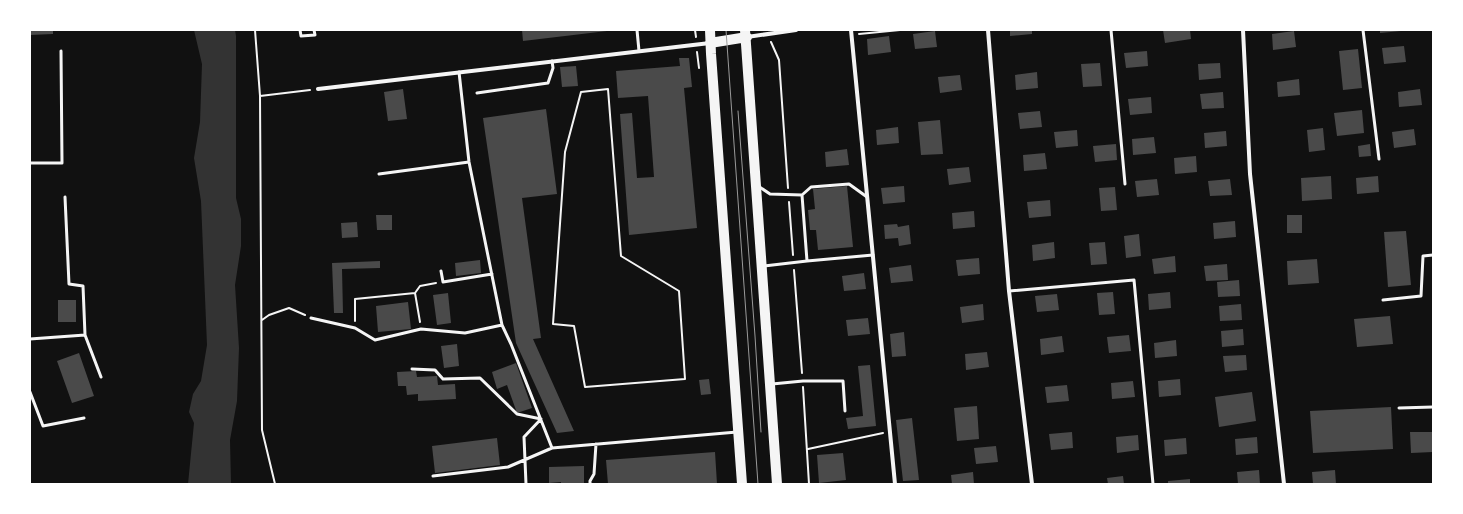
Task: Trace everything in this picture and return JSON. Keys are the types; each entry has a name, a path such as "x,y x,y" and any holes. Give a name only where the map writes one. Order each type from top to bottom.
{"main road":[{"path":"710,30 742,484"},
{"path":"710,43 746,34 777,484"}],"street":[{"path":"746,34 796,30"},
{"path":"988,30 1010,291 1032,484"},
{"path":"1242,30 1250,174 1284,484"},
{"path":"852,32 895,484"},
{"path":"318,89 710,43"}],"lane":[{"path":"300,30 301,36 315,34 314,30"},
{"path":"637,30 638,51"},
{"path":"1111,30 1125,184"},
{"path":"1363,30 1379,159"},
{"path":"30,163 62,163 62,51"},
{"path":"477,93 548,83 553,68 552,61"},
{"path":"459,72 469,162 502,325 552,448"},
{"path":"379,174 469,162"},
{"path":"757,185 770,194 802,195 811,187 849,184 867,197"},
{"path":"802,195 807,261"},
{"path":"66,197 69,284 83,286 85,335 101,377"},
{"path":"1382,300 1421,296 1423,256 1433,255"},
{"path":"762,267 807,261 873,256"},
{"path":"442,271 443,282 492,274"},
{"path":"1010,291 1134,280 1153,484"},
{"path":"311,318 355,328 375,340 420,329 465,333 502,325"},
{"path":"30,339 85,335"},
{"path":"412,369 435,370 443,379 480,378 517,414 541,419"},
{"path":"770,384 803,381 843,381 845,411"},
{"path":"30,392 42,426 84,418"},
{"path":"1399,408 1433,407"},
{"path":"526,484 524,437 541,419"},
{"path":"433,476 508,467 552,448 739,432"},
{"path":"590,484 594,474 596,444"}],"path":[{"path":"255,30 260,96 262,430 275,484"},
{"path":"852,32 900,30"},
{"path":"696,44 699,68"},
{"path":"260,96 318,89"},
{"path":"608,89 621,256 679,291 685,379 585,387 574,326 553,324 565,152 581,92 608,89"},
{"path":"420,329 416,293 420,286 443,282"},
{"path":"355,328 355,299 416,293"},
{"path":"261,320 269,315 289,308 311,318"},
{"path":"808,449 890,431"}],"shaded area":[{"path":"194,30 235,30 236,36 236,198 241,219 241,246 235,285 239,348 237,401 230,440 231,484 188,484 194,423 189,412 193,394 201,381 207,345 201,201 194,158 200,122 202,64"}],"building":[{"path":"30,30 53,30 53,34 30,35"},
{"path":"522,30 607,30 607,31 523,41"},
{"path":"1010,30 1032,30 1032,34 1010,36"},
{"path":"1163,30 1190,30 1191,39 1165,43"},
{"path":"1380,30 1401,30 1401,31 1380,33"},
{"path":"935,31 937,47 915,49 913,34"},
{"path":"1294,31 1296,47 1273,50 1272,34"},
{"path":"889,36 891,52 868,55 867,39"},
{"path":"1404,46 1406,62 1384,64 1382,48"},
{"path":"1358,49 1362,88 1343,90 1339,51"},
{"path":"1147,51 1148,66 1126,68 1124,53"},
{"path":"679,58 689,58 692,87 684,88 697,228 629,235 620,114 632,113 637,178 654,177 648,96 618,98 616,71 680,66"},
{"path":"1100,63 1102,86 1083,87 1081,64"},
{"path":"1220,63 1221,78 1199,80 1198,64"},
{"path":"576,66 578,86 562,87 560,67"},
{"path":"1037,72 1038,88 1016,90 1015,75"},
{"path":"960,75 962,90 940,93 938,77"},
{"path":"1299,79 1300,95 1278,97 1277,82"},
{"path":"403,89 407,119 388,121 384,92"},
{"path":"1420,89 1422,105 1399,107 1398,92"},
{"path":"1223,92 1224,108 1202,109 1200,94"},
{"path":"1151,97 1152,113 1130,115 1128,99"},
{"path":"546,109 557,194 522,198 541,338 533,339 574,431 557,433 516,343 483,118"},
{"path":"1362,110 1364,133 1337,136 1334,113"},
{"path":"1040,111 1042,127 1020,129 1018,113"},
{"path":"940,120 943,154 921,155 918,122"},
{"path":"898,127 899,143 877,145 876,130"},
{"path":"1323,128 1325,150 1309,152 1307,130"},
{"path":"1414,129 1416,145 1394,148 1392,132"},
{"path":"1077,130 1078,146 1056,148 1054,132"},
{"path":"1226,131 1227,146 1205,148 1204,133"},
{"path":"1154,137 1156,153 1133,155 1132,139"},
{"path":"1116,144 1117,160 1095,162 1093,146"},
{"path":"1370,144 1371,156 1359,157 1358,146"},
{"path":"847,149 849,165 826,167 825,152"},
{"path":"1045,153 1047,169 1024,171 1023,155"},
{"path":"1196,156 1197,172 1175,174 1174,158"},
{"path":"969,167 971,182 949,185 947,169"},
{"path":"1331,176 1332,199 1302,201 1301,178"},
{"path":"1378,176 1379,192 1357,194 1356,178"},
{"path":"1157,179 1159,195 1137,197 1135,181"},
{"path":"1230,179 1232,195 1210,196 1208,181"},
{"path":"847,186 853,247 818,250 816,230 810,230 808,210 815,209 813,189"},
{"path":"904,186 905,202 883,204 881,188"},
{"path":"1115,187 1117,210 1101,211 1099,188"},
{"path":"1050,200 1051,216 1029,218 1027,202"},
{"path":"974,211 975,227 953,229 952,213"},
{"path":"376,215 392,215 392,230 377,230"},
{"path":"1287,215 1302,215 1302,233 1287,233"},
{"path":"1235,221 1236,237 1214,239 1213,223"},
{"path":"357,222 358,237 342,238 341,223"},
{"path":"897,224 898,227 909,225 911,244 899,246 898,238 885,239 884,225"},
{"path":"1406,231 1411,285 1388,287 1384,232"},
{"path":"1139,234 1141,256 1126,258 1124,236"},
{"path":"1054,242 1055,258 1033,261 1032,245"},
{"path":"1105,242 1107,264 1091,265 1089,243"},
{"path":"1175,256 1176,272 1154,274 1152,259"},
{"path":"979,258 980,274 958,276 956,260"},
{"path":"1317,259 1319,283 1288,285 1287,261"},
{"path":"480,260 481,273 456,276 455,263"},
{"path":"380,261 380,268 342,269 343,313 334,313 332,263"},
{"path":"1227,264 1228,280 1206,281 1204,266"},
{"path":"911,265 913,281 891,283 889,268"},
{"path":"864,273 866,289 844,291 842,276"},
{"path":"1239,280 1240,296 1218,297 1217,282"},
{"path":"1113,292 1115,314 1099,315 1097,293"},
{"path":"1170,292 1171,308 1149,310 1148,294"},
{"path":"448,293 451,323 437,325 433,295"},
{"path":"1057,294 1059,310 1037,312 1035,296"},
{"path":"58,300 76,300 76,322 58,322"},
{"path":"408,302 411,329 378,332 376,306"},
{"path":"983,304 984,320 962,323 960,307"},
{"path":"1241,304 1242,320 1220,321 1219,306"},
{"path":"1390,316 1393,344 1357,347 1354,319"},
{"path":"868,318 870,334 848,336 846,320"},
{"path":"1243,329 1244,345 1222,347 1221,331"},
{"path":"904,332 906,356 892,357 890,334"},
{"path":"1129,335 1131,351 1109,353 1107,337"},
{"path":"1062,336 1064,352 1041,355 1040,339"},
{"path":"1176,340 1177,356 1155,358 1154,343"},
{"path":"457,344 459,366 444,368 441,346"},
{"path":"987,352 989,367 966,370 965,354"},
{"path":"79,353 94,396 72,403 57,361"},
{"path":"1246,355 1247,370 1225,372 1223,356"},
{"path":"516,363 532,408 517,413 507,385 497,389 492,372"},
{"path":"870,365 876,426 848,429 846,418 863,416 858,366"},
{"path":"416,371 417,377 437,376 438,385 455,384 456,399 418,401 418,394 407,395 406,386 398,386 397,372"},
{"path":"709,379 711,394 701,395 699,380"},
{"path":"1180,379 1181,395 1159,397 1158,381"},
{"path":"1133,381 1135,397 1112,399 1111,383"},
{"path":"1067,385 1069,401 1047,403 1045,387"},
{"path":"1252,392 1256,421 1219,427 1215,397"},
{"path":"977,406 979,439 957,441 954,408"},
{"path":"1391,407 1393,449 1313,453 1310,411"},
{"path":"912,418 919,480 903,481 896,420"},
{"path":"1072,432 1073,448 1051,450 1049,434"},
{"path":"1410,432 1433,432 1433,452 1411,453"},
{"path":"1138,435 1139,450 1117,453 1116,437"},
{"path":"1257,437 1258,453 1236,455 1235,439"},
{"path":"497,438 500,465 435,473 432,446"},
{"path":"1186,438 1187,454 1165,456 1164,440"},
{"path":"996,446 998,462 976,464 974,448"},
{"path":"715,452 717,484 608,484 606,460"},
{"path":"843,453 846,480 819,483 817,455"},
{"path":"584,466 584,484 561,484 561,482 549,483 549,467"},
{"path":"1259,470 1260,484 1238,484 1237,472"},
{"path":"1335,470 1336,484 1313,484 1312,472"},
{"path":"973,472 974,484 952,484 951,475"},
{"path":"1123,476 1124,484 1108,484 1107,478"},
{"path":"1190,479 1190,484 1168,484 1168,481"}],"tram line":[{"path":"726,30 758,484"},
{"path":"738,111 761,432"}]}
